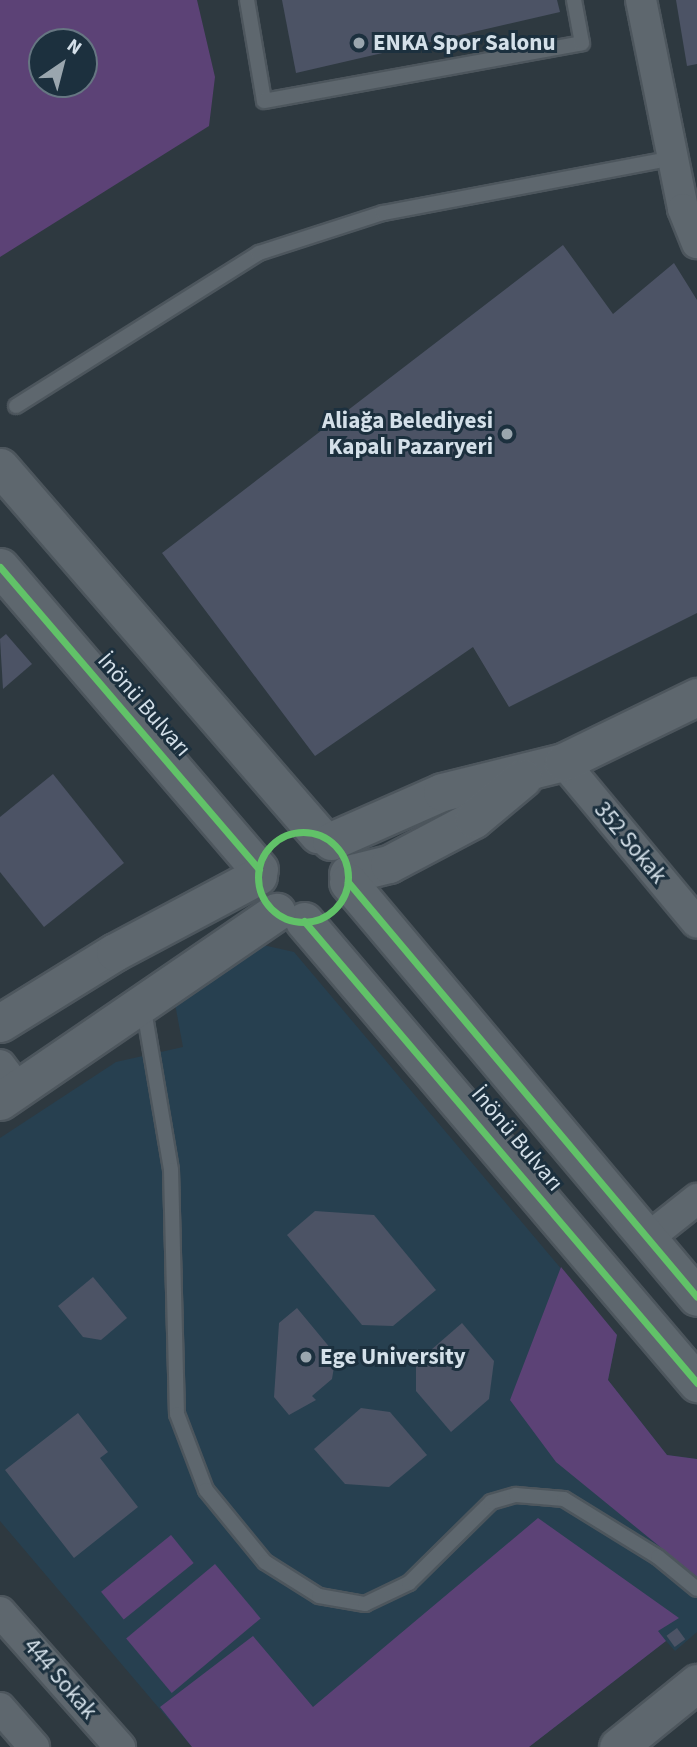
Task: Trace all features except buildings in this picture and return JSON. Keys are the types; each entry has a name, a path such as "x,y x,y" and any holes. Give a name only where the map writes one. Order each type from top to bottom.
{"street":[{"path":"641,0 673,158 690,208 697,243"},
{"name":"İnönü Bulvarı","path":"0,467 325,838"},
{"name":"İnönü Bulvarı","path":"0,567 259,872"},
{"path":"0,1023 116,952 259,872 281,838 325,838 442,792 524,777 563,762 697,697"},
{"name":"352 Sokak","path":"563,762 697,923"},
{"path":"348,878 389,864 474,819 524,777"},
{"path":"325,838 348,878"},
{"path":"259,872 290,917"},
{"path":"6,1085 142,999 290,917 338,905 348,878"},
{"name":"İnönü Bulvarı","path":"348,878 697,1297"},
{"name":"İnönü Bulvarı","path":"290,917 697,1383"},
{"path":"648,1238 697,1199"},
{"name":"444 Sokak","path":"0,1612 120,1747"},
{"path":"618,1747 697,1683"},
{"path":"0,1708 34,1747"}],"lane":[{"path":"247,0 264,102 582,43 574,0"},
{"path":"16,406 259,253 383,213 673,158"},
{"path":"142,999 171,1170 177,1414 206,1490 265,1562 319,1596 365,1604 409,1583 491,1502 516,1495 564,1499 657,1557 697,1590"}],"shaded area":[{"path":"0,0 197,0 215,77 209,126 0,257"},
{"name":"Ege University","path":"245,941 294,952 617,1335 608,1380 667,1455 697,1459 697,1632 675,1651 666,1641 529,1747 192,1747 0,1521 0,1138 116,1062 183,1047 173,993"},
{"path":"561,1267 617,1335 608,1380 667,1455 697,1459 697,1577 556,1462 510,1400"},
{"path":"538,1518 679,1618 658,1631 666,1641 529,1747 192,1747 160,1707 253,1636 313,1707"},
{"path":"171,1535 194,1563 124,1620 101,1592"},
{"path":"215,1564 261,1618 172,1693 126,1639"}],"cycle path":[{"path":"0,567 259,869"},
{"path":"303,832 320,836 335,845 344,860 348,877 344,894 335,909 320,918 303,922 286,918 271,909 262,894 258,877 262,860 271,845 286,836 303,832"},
{"path":"348,882 697,1297"},
{"path":"304,921 697,1383"}],"place":[{"name":"ENKA Spor Salonu","path":"359,43"},
{"name":"Aliağa Belediyesi Kapalı Pazaryeri","path":"507,434"},
{"name":"Ege University","path":"306,1357"}]}
